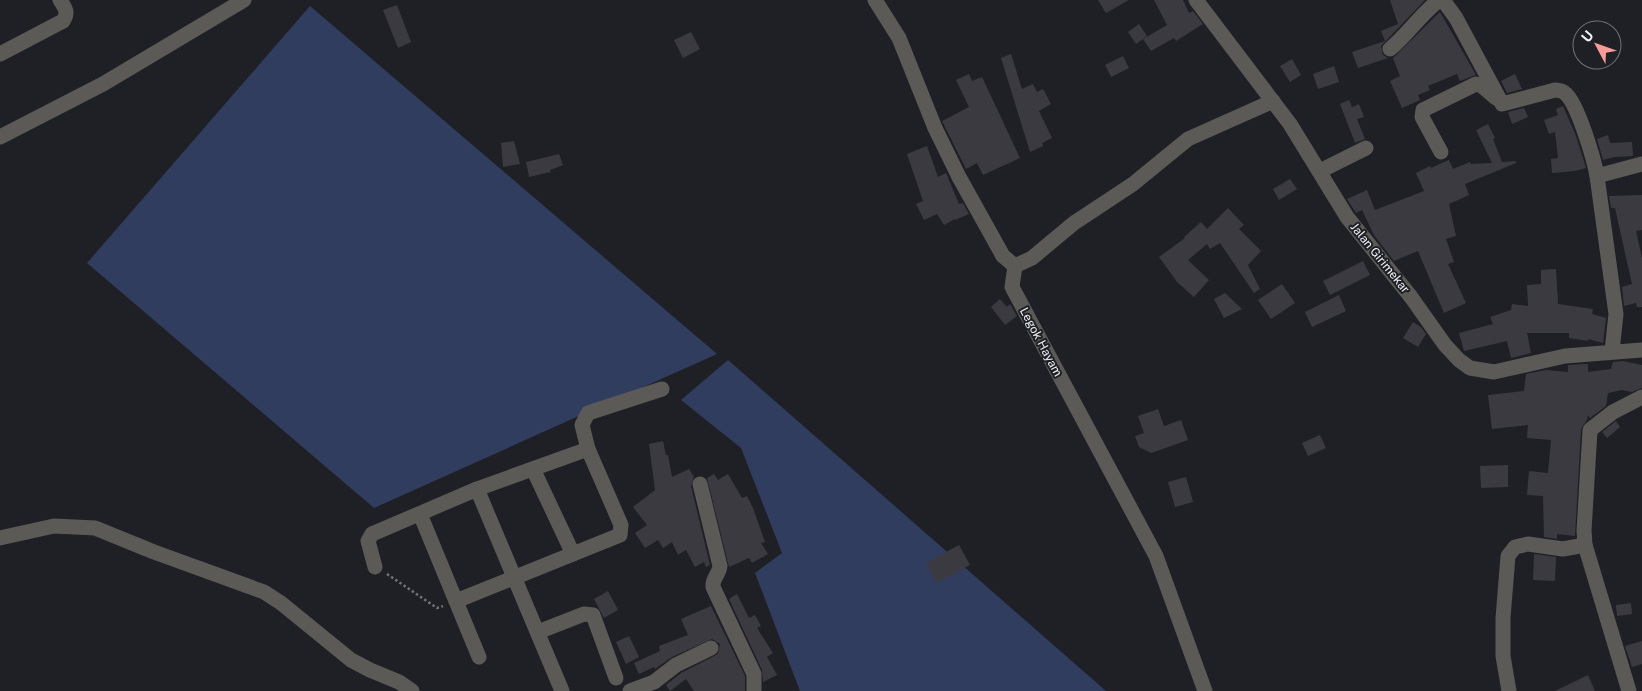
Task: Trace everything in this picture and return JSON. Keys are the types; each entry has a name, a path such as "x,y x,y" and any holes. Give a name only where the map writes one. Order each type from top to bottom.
{"street":[{"path":"0,54 64,20 67,10 60,0"},
{"path":"0,137 103,84 244,0"},
{"path":"875,0 899,38 935,128 959,177 1002,256 1015,266 1032,258 1074,223 1127,188 1188,139 1273,101"},
{"name":"Jalan Girimekar","path":"1196,0 1273,101 1320,171 1346,217 1411,297 1445,345 1470,368 1494,372 1565,356 1642,350"},
{"path":"1390,49 1403,39 1421,14 1439,0"},
{"path":"1443,0 1456,18 1502,104"},
{"path":"1441,152 1422,117 1423,110 1476,84 1482,86 1502,104"},
{"path":"1502,104 1555,90 1566,94 1577,112 1597,176 1616,314 1612,352"},
{"path":"1320,171 1366,148"},
{"path":"1597,176 1642,164"},
{"name":"Legok Hayam","path":"1015,266 1012,287 1156,556 1204,691"},
{"path":"456,601 620,535 620,525 588,449 582,424 588,413 662,389"},
{"path":"1629,691 1585,545 1584,531 1590,430 1613,412 1642,397"},
{"path":"375,567 368,542 372,534 477,489 588,449"},
{"path":"533,469 573,554"},
{"path":"700,484 720,566 720,571 714,579 713,587 754,674 754,691"},
{"path":"477,489 562,691"},
{"path":"420,514 479,657"},
{"path":"0,538 54,526 95,528 154,552 264,592 281,603 351,660 398,682 412,691"},
{"path":"1509,691 1503,656 1503,618 1508,556 1516,547 1528,544 1563,549 1585,545"},
{"path":"538,632 584,614 595,618 616,678"},
{"path":"630,691 654,682 676,665 711,648"}],"path":[{"path":"375,567 437,608"}],"shaded area":[{"path":"310,6 717,354 374,508 87,263"},
{"path":"728,360 1106,691 800,691 755,573 782,553 741,448 681,400"}],"building":[{"path":"1098,0 1129,0 1106,13"},
{"path":"1154,0 1183,0 1189,13 1193,11 1203,24 1176,41 1174,38 1151,51 1143,39 1167,25"},
{"path":"1390,0 1425,0 1381,46 1383,55 1388,58 1358,68 1352,52 1385,41 1381,31 1398,24"},
{"path":"397,5 411,42 398,48 383,10"},
{"path":"1440,12 1476,75 1460,81 1457,74 1428,86 1430,90 1418,95 1420,100 1402,108 1390,81 1400,76 1393,58"},
{"path":"1139,24 1147,36 1136,44 1128,32"},
{"path":"691,32 700,49 683,58 674,40"},
{"path":"1011,54 1022,89 1033,84 1037,92 1043,89 1051,104 1039,111 1052,138 1042,143 1043,146 1030,152 1001,58"},
{"path":"1123,56 1129,68 1111,77 1105,65"},
{"path":"1292,59 1301,75 1290,82 1280,66"},
{"path":"1334,66 1339,82 1318,89 1313,74"},
{"path":"969,74 972,81 982,77 1020,158 983,175 977,163 966,169 942,121 969,107 956,80"},
{"path":"1515,74 1522,89 1507,93 1501,81"},
{"path":"1349,100 1352,107 1359,104 1364,117 1357,119 1365,139 1355,143 1340,104"},
{"path":"1563,106 1576,136 1586,168 1552,173 1551,159 1558,158 1555,132 1549,134 1544,120 1558,115 1556,109"},
{"path":"1524,108 1528,117 1512,124 1508,112"},
{"path":"1488,124 1495,138 1493,139 1502,162 1516,161 1516,163 1465,184 1469,195 1449,204 1456,236 1446,239 1454,262 1448,264 1466,303 1444,313 1418,251 1394,261 1374,235 1362,210 1356,213 1347,199 1367,190 1375,210 1424,191 1416,173 1430,166 1431,168 1449,160 1453,169 1470,162 1471,164 1492,163 1476,130"},
{"path":"1608,135 1610,143 1632,142 1633,156 1614,157 1603,160 1597,139"},
{"path":"514,141 520,164 503,167 501,143"},
{"path":"927,146 938,177 946,173 959,204 963,203 969,214 944,225 937,214 924,220 916,204 923,201 907,154"},
{"path":"559,154 563,165 550,170 551,172 529,177 526,162"},
{"path":"1290,179 1297,189 1279,200 1273,189"},
{"path":"1642,195 1642,230 1636,231 1642,258 1642,307 1637,307 1636,303 1624,306 1622,287 1632,284 1615,208 1611,208 1609,196"},
{"path":"1228,208 1244,225 1239,229 1261,251 1248,265 1260,289 1254,293 1220,243 1210,249 1207,244 1188,260 1209,280 1194,297 1177,282 1159,257 1185,238 1201,222 1207,229"},
{"path":"1363,261 1370,275 1330,295 1323,281"},
{"path":"1556,269 1558,304 1593,309 1592,314 1606,318 1603,343 1588,339 1588,341 1569,338 1569,333 1527,333 1531,353 1511,358 1507,341 1464,351 1459,333 1493,324 1490,317 1511,310 1512,304 1528,306 1527,285 1541,284 1541,270"},
{"path":"1282,284 1295,303 1271,319 1258,300"},
{"path":"1225,293 1242,309 1224,318 1214,299"},
{"path":"1339,295 1346,311 1312,327 1305,312"},
{"path":"1000,299 1007,307 1010,304 1017,316 1005,325 991,307"},
{"path":"1413,322 1421,327 1426,334 1418,347 1403,338"},
{"path":"1623,361 1642,365 1642,388 1632,392 1622,390 1608,393 1606,406 1590,418 1588,415 1581,429 1575,536 1557,534 1557,539 1544,537 1543,496 1527,495 1529,471 1548,473 1551,440 1527,438 1528,425 1492,429 1488,395 1524,391 1526,374 1546,370 1568,372 1568,365 1588,364 1588,372 1611,369 1613,362"},
{"path":"1158,409 1164,426 1181,420 1188,440 1151,453 1139,447 1135,436 1144,433 1138,416"},
{"path":"1616,421 1620,427 1607,438 1602,432"},
{"path":"1320,435 1326,448 1308,456 1302,443"},
{"path":"663,441 672,477 689,469 694,477 691,486 710,565 706,567 704,562 695,567 686,550 678,555 672,542 663,548 658,540 645,548 635,533 647,525 633,507 655,490 649,444"},
{"path":"1508,465 1508,487 1481,488 1480,466"},
{"path":"714,474 718,480 728,474 742,498 747,496 753,508 765,542 761,543 768,554 752,563 749,558 729,567 707,478"},
{"path":"1186,477 1193,502 1175,507 1168,482"},
{"path":"959,545 970,565 937,583 926,563"},
{"path":"1534,554 1556,557 1555,581 1533,580"},
{"path":"608,591 618,610 604,618 594,599"},
{"path":"737,594 749,618 755,615 761,626 757,628 773,653 767,657 777,675 763,682 762,670 729,599"},
{"path":"1631,603 1632,614 1617,616 1616,605"},
{"path":"711,606 745,676 745,691 694,691 686,679 670,691 666,685 681,673 718,654 720,644 712,639 672,657 655,669 654,667 639,674 634,663 660,651 659,646 688,635 681,619"},
{"path":"629,636 639,657 626,664 616,642"},
{"path":"1642,641 1642,664 1632,667 1625,646"},
{"path":"1588,675 1595,691 1555,691"}]}
